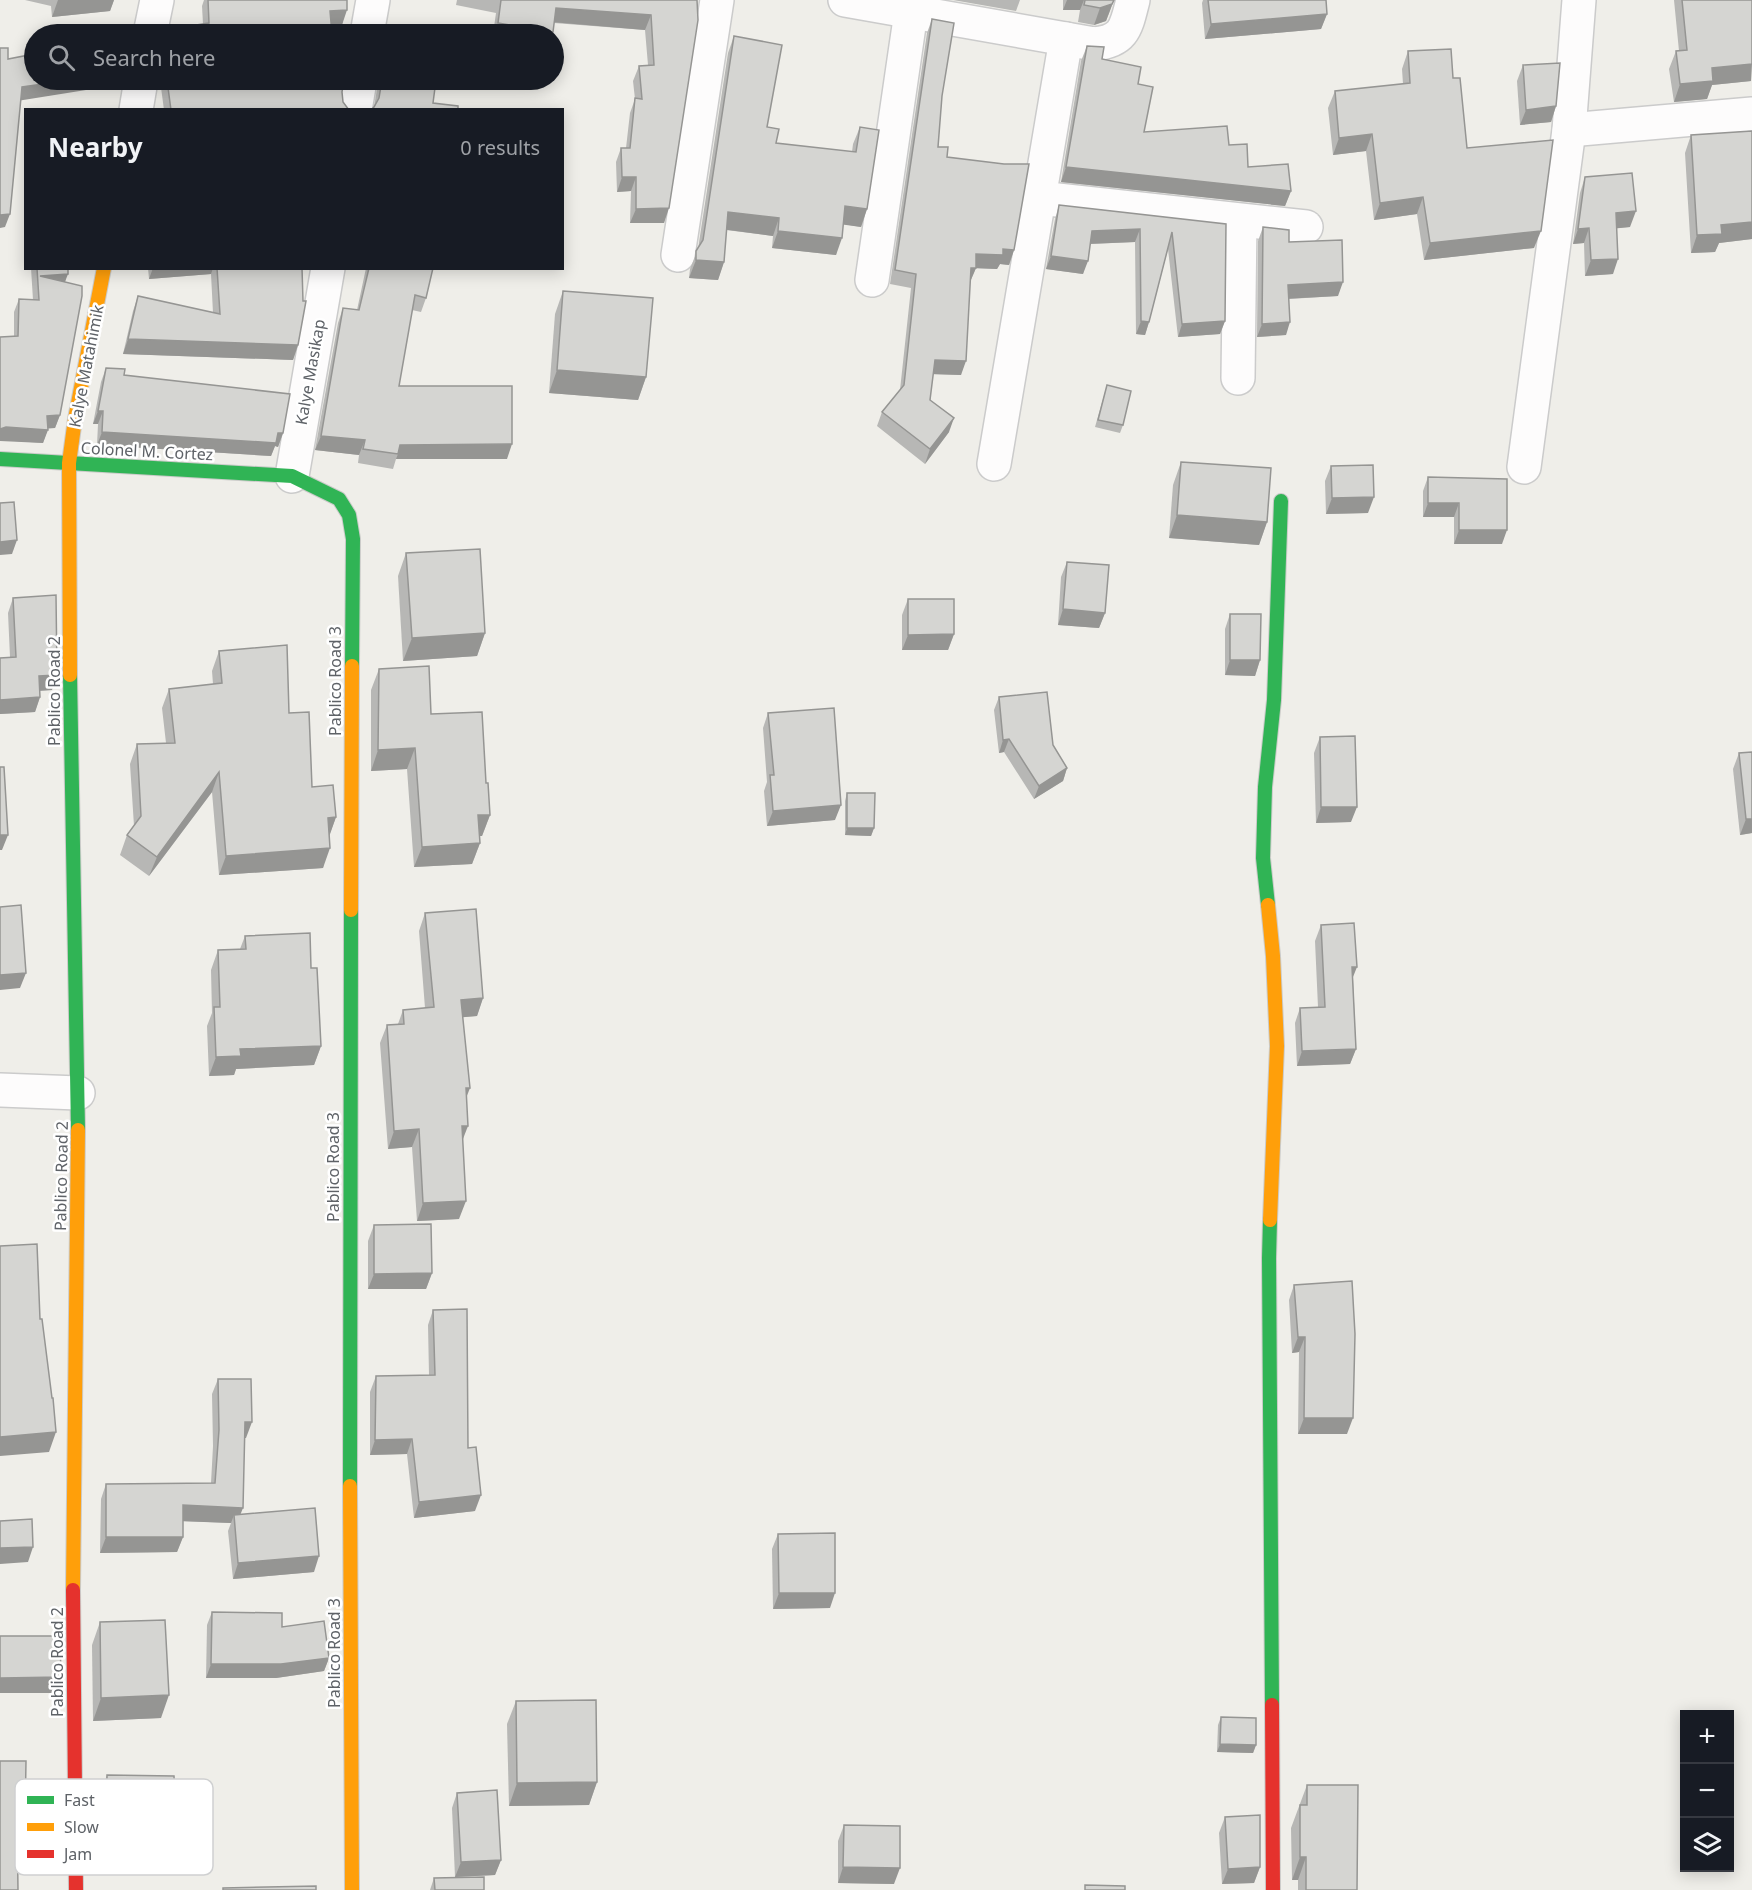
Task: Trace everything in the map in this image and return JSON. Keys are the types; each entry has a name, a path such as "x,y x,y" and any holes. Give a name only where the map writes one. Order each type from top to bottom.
{"street":[{"path":"152,24 157,0"},
{"path":"369,24 373,0"},
{"path":"678,255 717,0"},
{"path":"845,0 1094,44 1108,43 1118,38 1126,27 1133,0"},
{"path":"1524,468 1569,130 1579,0"},
{"path":"872,280 911,12"},
{"path":"994,464 1066,39"},
{"path":"136,108 139,90"},
{"path":"355,108 358,90"},
{"path":"1569,130 1752,114"},
{"path":"1039,198 1306,227"},
{"path":"1238,378 1240,221"},
{"name":"Kalye Matahimik","path":"69,463 75,419 104,270"},
{"name":"Kalye Masikap","path":"292,476 328,270"},
{"name":"Colonel M. Cortez","path":"0,459 292,476"},
{"name":"Pablico Road 2","path":"69,463 71,800 78,1092 73,1631 75,1779"},
{"name":"Pablico Road 3","path":"292,476 339,499 350,515 353,539 349,1341 352,1890"},
{"path":"1273,1890 1269,1258 1277,1046 1273,956 1263,858 1265,787 1276,652 1281,501"},
{"path":"0,1090 78,1092"},
{"name":"Pablico Road 2","path":"76,1875 76,1890"}],"building":[{"path":"208,0 347,0 347,10 330,11 331,24 203,24 209,23"},
{"path":"501,0 697,0 698,20 669,208 636,209 636,177 622,177 621,148 630,148 635,98 642,99 639,66 654,65 651,15 556,8 554,24 498,23"},
{"path":"1085,0 1114,0 1112,4 1100,8 1084,5"},
{"path":"1208,0 1326,0 1327,14 1211,24"},
{"path":"1682,0 1752,0 1752,64 1712,68 1713,81 1680,84 1676,51 1687,50"},
{"path":"932,19 954,23 942,96 938,147 948,147 947,157 1004,164 1029,164 1014,250 1003,249 1003,255 976,254 976,268 971,268 966,361 935,360 930,400 954,418 930,449 882,412 904,385 916,274 895,270"},
{"path":"734,36 782,45 767,127 779,129 776,143 856,152 860,127 879,130 867,209 845,206 842,238 778,231 779,218 728,212 724,262 696,260 696,251 703,240"},
{"path":"1087,46 1104,47 1102,59 1141,67 1138,84 1153,87 1144,132 1227,126 1229,145 1247,144 1248,167 1288,164 1291,191 1066,167"},
{"path":"0,48 8,48 8,59 24,56 24,87 22,87 10,214 0,215"},
{"path":"1451,49 1453,78 1460,78 1467,148 1553,140 1541,231 1430,243 1423,197 1380,203 1372,134 1339,138 1335,91 1410,83 1408,51"},
{"path":"1560,63 1556,106 1526,110 1523,65"},
{"path":"168,90 342,90 343,102 348,108 171,108"},
{"path":"380,90 435,90 433,103 458,106 458,108 373,108"},
{"path":"1752,131 1752,222 1721,225 1722,234 1697,235 1691,135"},
{"path":"1632,173 1636,211 1616,213 1618,259 1591,260 1589,228 1578,229 1585,177"},
{"path":"1059,205 1226,224 1225,321 1182,324 1172,232 1149,322 1141,321 1140,229 1092,231 1088,261 1051,256"},
{"path":"1263,227 1289,230 1289,242 1342,240 1343,282 1288,285 1290,322 1262,324"},
{"path":"37,270 68,270 68,274 40,276 82,286 60,415 47,416 48,430 6,427 0,429 0,337 18,336 19,299 39,300"},
{"path":"217,270 302,270 303,301 306,301 298,345 128,339 138,296 220,314"},
{"path":"369,270 433,270 426,298 415,295 399,386 512,386 512,444 400,445 398,454 363,449 365,440 321,436 343,308 359,310"},
{"path":"563,291 653,298 646,377 557,370"},
{"path":"106,368 125,369 124,375 290,394 283,433 278,433 276,443 102,432 103,411 98,411"},
{"path":"1107,385 1131,391 1123,425 1098,420"},
{"path":"1181,462 1271,468 1267,522 1177,515"},
{"path":"1373,465 1374,497 1332,498 1331,466"},
{"path":"1428,477 1507,479 1507,530 1459,530 1459,503 1428,503"},
{"path":"14,502 17,540 0,542 0,503"},
{"path":"480,549 485,633 412,638 406,553"},
{"path":"1067,562 1109,565 1105,613 1063,609"},
{"path":"56,595 57,675 39,676 40,697 0,700 0,658 16,657 13,598"},
{"path":"908,599 954,599 954,634 908,635"},
{"path":"1230,614 1261,614 1260,660 1230,660"},
{"path":"287,645 289,713 309,712 312,787 333,785 336,817 328,818 330,848 226,856 219,772 157,857 127,835 141,816 137,744 175,743 169,689 222,683 219,651"},
{"path":"429,666 431,714 482,712 490,815 478,815 480,843 422,847 415,748 378,750 379,669"},
{"path":"1047,692 1053,745 1067,768 1039,786 1009,739 1003,740 999,697"},
{"path":"834,708 841,805 773,811 770,775 774,775 768,713"},
{"path":"1355,736 1357,807 1321,807 1320,737"},
{"path":"1752,752 1752,819 1746,819 1739,753"},
{"path":"0,767 4,767 8,835 0,835"},
{"path":"847,793 875,793 874,828 847,828"},
{"path":"21,905 26,973 0,975 0,907"},
{"path":"476,909 483,998 461,1000 470,1088 466,1088 468,1126 462,1126 466,1201 423,1203 419,1129 394,1131 387,1025 404,1024 403,1010 434,1007 425,913"},
{"path":"1354,923 1357,967 1352,967 1356,1049 1302,1051 1300,1008 1325,1007 1321,925"},
{"path":"310,933 311,968 317,968 321,1046 240,1049 241,1056 216,1057 214,1007 220,1007 218,950 246,949 245,936"},
{"path":"431,1224 432,1273 374,1274 374,1225"},
{"path":"37,1244 40,1319 42,1319 56,1432 0,1437 0,1246"},
{"path":"1352,1281 1355,1334 1353,1418 1304,1418 1305,1337 1298,1337 1294,1285"},
{"path":"467,1309 468,1448 476,1447 481,1495 419,1502 412,1439 375,1440 376,1376 435,1375 433,1310"},
{"path":"218,1379 251,1379 252,1422 245,1422 243,1508 183,1505 183,1537 106,1537 106,1484 215,1483 219,1430"},
{"path":"315,1508 319,1556 238,1563 234,1515"},
{"path":"32,1519 33,1547 0,1548 0,1521"},
{"path":"835,1533 835,1593 779,1593 778,1534"},
{"path":"212,1612 282,1613 282,1627 324,1621 329,1658 281,1664 211,1664"},
{"path":"165,1620 169,1695 101,1698 100,1622"},
{"path":"0,1636 60,1636 61,1677 0,1678"},
{"path":"596,1700 597,1782 517,1783 516,1701"},
{"path":"1221,1717 1256,1718 1256,1745 1220,1744"},
{"path":"0,1761 26,1761 26,1779 15,1779 15,1875 18,1875 18,1890 0,1890"},
{"path":"107,1775 174,1776 174,1779 107,1779"},
{"path":"1307,1785 1358,1785 1357,1890 1306,1890 1306,1857 1300,1857 1300,1805 1307,1805"},
{"path":"497,1790 501,1860 461,1862 457,1793"},
{"path":"1260,1815 1260,1867 1228,1869 1225,1817"},
{"path":"844,1825 900,1826 900,1868 843,1867"},
{"path":"484,1877 484,1890 435,1890 434,1878"},
{"path":"1085,1885 1125,1886 1125,1890 1085,1890"},
{"path":"316,1886 316,1890 223,1890 223,1888"}],"traffic: fast":[{"path":"0,459 292,476 339,499 349,515 353,539 352,666"},
{"path":"1268,905 1263,858 1265,787 1274,700 1281,501"},
{"path":"70,675 78,1130"},
{"path":"350,1486 351,910"},
{"path":"1270,1220 1272,1705"}],"traffic: slow":[{"path":"70,675 69,463 75,419 104,270"},
{"path":"351,910 352,666"},
{"path":"1268,905 1277,1046 1270,1220"},
{"path":"73,1590 78,1130"},
{"path":"350,1486 352,1890"}],"traffic: jam":[{"path":"73,1590 75,1779"},
{"path":"1272,1705 1273,1890"},
{"path":"76,1875 76,1890"}]}
